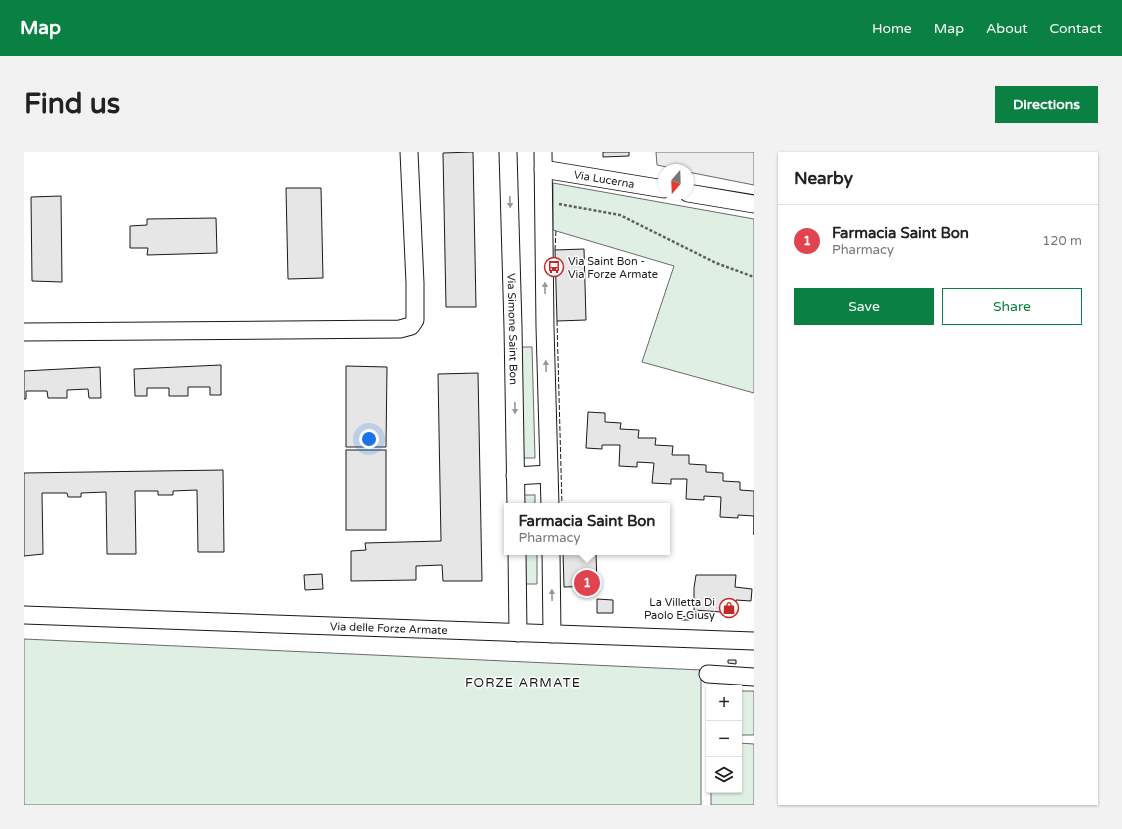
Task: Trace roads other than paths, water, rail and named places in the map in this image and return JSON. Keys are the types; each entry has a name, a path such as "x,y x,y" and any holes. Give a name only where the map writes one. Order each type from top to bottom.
{"street":[{"path":"24,332 400,328 411,326 415,320 415,291 409,152"},
{"name":"Via Simone Saint Bon","path":"508,152 516,503"},
{"path":"543,152 545,338 550,503"},
{"name":"Via Lucerna","path":"544,169 658,188"},
{"path":"694,194 754,204"},
{"path":"516,476 550,474"},
{"path":"517,555 518,633"},
{"path":"551,555 552,634"},
{"name":"Via delle Forze Armate","path":"24,615 754,641"},
{"path":"708,674 754,677"}],"place":[{"name":"Via Saint Bon - Via Forze Armate","path":"554,267"},
{"name":"Farmacia Saint Bon","path":"587,583"},
{"name":"La Villetta Di Paolo E Giusy","path":"729,608"}],"district":[{"name":"FORZE ARMATE","path":"523,683"}]}
